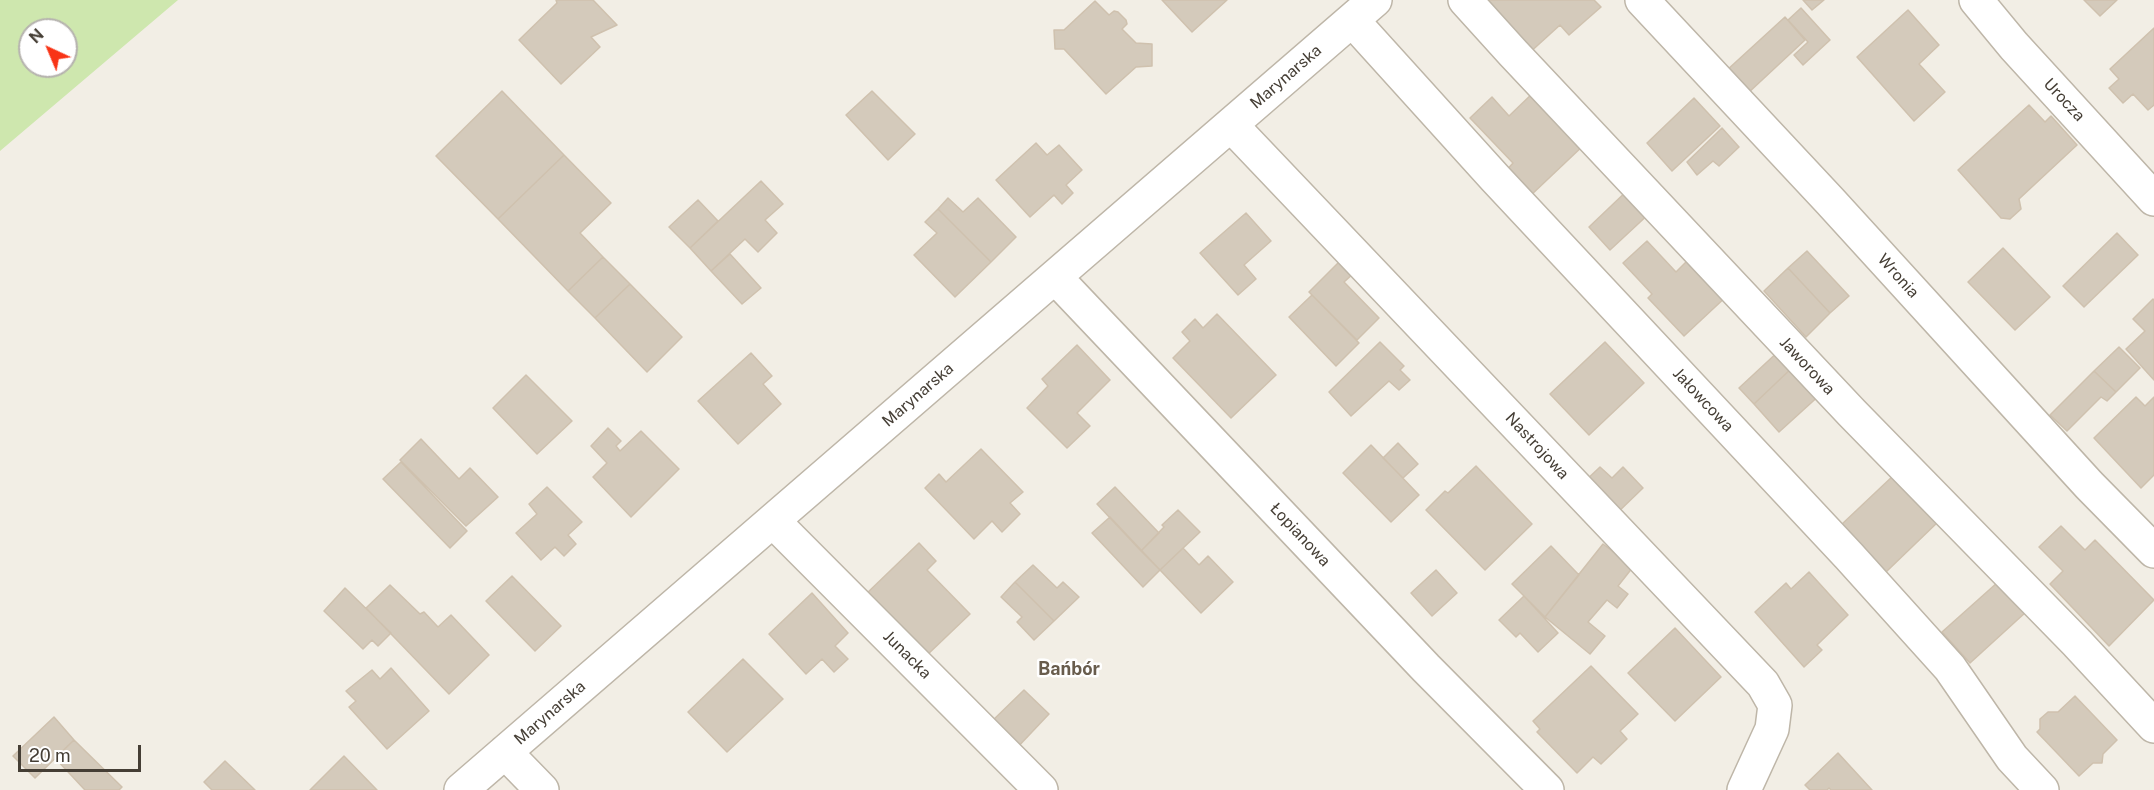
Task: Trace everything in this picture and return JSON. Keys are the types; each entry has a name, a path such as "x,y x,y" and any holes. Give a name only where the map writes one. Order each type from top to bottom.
{"street":[{"name":"Jaworowa","path":"1465,0 1852,413 2077,643 2154,726"},
{"name":"Wronia","path":"1642,0 1838,210 2089,485 2154,551"},
{"name":"Urocza","path":"1976,0 2014,46 2154,199"},
{"name":"Marynarska","path":"461,790 1364,10"},
{"name":"Jałowcowa","path":"1364,10 1495,178 1849,556 1950,668 2012,758 2042,790"},
{"name":"Nastrojowa","path":"1231,124 1763,684 1774,705 1772,729 1744,790"},
{"name":"Łopianowa","path":"1055,277 1426,668 1546,790"},
{"name":"Junacka","path":"773,521 1041,790"},
{"path":"506,752 542,790"}],"green space":[{"path":"0,0 178,0 0,151"}],"building":[{"path":"556,0 593,0 617,25 591,37 600,47 561,84 519,40 557,3"},
{"path":"1162,0 1227,0 1192,32"},
{"path":"1483,0 1594,0 1601,7 1569,35 1560,25 1527,55"},
{"path":"1803,0 1824,0 1812,10"},
{"path":"2084,0 2117,0 2100,16"},
{"path":"1095,1 1109,15 1114,11 1118,12 1126,20 1127,24 1122,29 1136,43 1152,44 1152,66 1136,67 1106,94 1064,49 1055,49 1054,30 1064,30"},
{"path":"1801,8 1830,40 1803,65 1794,55 1808,42 1788,20"},
{"path":"1908,10 1939,45 1919,64 1945,92 1914,121 1857,57"},
{"path":"1785,17 1805,40 1747,94 1726,71"},
{"path":"2154,28 2154,105 2148,110 2133,94 2123,103 2109,88 2119,79 2110,69"},
{"path":"1536,90 1586,143 1529,197 1505,172 1513,163 1470,118 1492,97 1509,116"},
{"path":"502,91 564,155 498,219 436,156"},
{"path":"872,91 915,134 888,160 846,115"},
{"path":"1694,98 1720,126 1672,171 1647,143"},
{"path":"2029,105 2045,122 2051,116 2077,145 2019,199 2021,209 2010,219 2001,218 1958,170"},
{"path":"1722,128 1739,147 1719,166 1713,161 1697,175 1687,162"},
{"path":"1036,143 1047,155 1059,145 1082,170 1066,185 1073,193 1062,204 1054,195 1030,217 996,180"},
{"path":"564,155 611,203 580,233 603,257 568,291 498,219"},
{"path":"761,181 783,204 765,220 777,233 758,252 745,239 711,271 690,248"},
{"path":"1631,187 1652,211 1610,250 1589,227"},
{"path":"948,198 963,212 978,198 1016,237 991,262 938,209"},
{"path":"698,200 718,221 690,248 669,227"},
{"path":"938,209 991,262 955,297 914,255 937,233 925,222"},
{"path":"1246,213 1271,241 1244,265 1256,279 1238,295 1200,253"},
{"path":"2117,233 2138,255 2084,307 2063,286"},
{"path":"1647,241 1676,272 1693,255 1729,294 1684,336 1648,298 1652,294 1623,263"},
{"path":"2003,248 2050,297 2015,330 1968,282"},
{"path":"1807,251 1849,296 1830,313 1788,268"},
{"path":"730,254 761,288 742,304 711,271"},
{"path":"603,257 630,284 595,318 568,291"},
{"path":"1341,260 1354,273 1344,282 1379,318 1357,340 1309,292"},
{"path":"1788,268 1830,313 1806,337 1764,291"},
{"path":"630,284 682,337 647,372 595,318"},
{"path":"1312,295 1359,343 1336,366 1289,317"},
{"path":"2153,299 2154,380 2126,349 2145,331 2133,319"},
{"path":"1217,314 1276,375 1231,418 1173,358 1190,341 1182,332 1195,319 1203,328"},
{"path":"1380,342 1404,366 1400,370 1410,380 1399,390 1389,381 1351,416 1329,392"},
{"path":"1605,342 1644,383 1589,435 1550,394"},
{"path":"1077,345 1110,380 1077,413 1090,426 1067,448 1027,408 1048,386 1042,379"},
{"path":"2119,347 2140,368 2116,392 2094,371"},
{"path":"1781,349 1795,365 1754,404 1739,388"},
{"path":"751,353 772,376 763,384 781,404 738,444 698,401"},
{"path":"1795,365 1822,393 1779,432 1754,404"},
{"path":"2094,371 2116,392 2107,401 2101,397 2067,431 2050,415"},
{"path":"526,375 572,421 537,454 493,408"},
{"path":"2136,397 2145,406 2154,397 2154,475 2141,488 2094,438"},
{"path":"608,428 621,441 616,446 620,451 641,431 679,469 631,517 593,477 607,463 591,446"},
{"path":"421,439 459,479 470,468 498,497 466,526 400,460"},
{"path":"1398,443 1418,464 1403,478 1383,458"},
{"path":"1371,445 1419,495 1391,522 1343,473"},
{"path":"981,449 1023,492 1010,503 1020,514 1002,532 992,521 974,539 925,488 939,474 946,482"},
{"path":"401,462 467,531 450,548 383,479"},
{"path":"1476,466 1532,524 1485,570 1426,510"},
{"path":"1600,467 1612,478 1623,467 1643,488 1614,516 1583,483"},
{"path":"1895,474 1940,520 1886,572 1841,525"},
{"path":"547,487 582,522 568,535 576,544 564,556 555,547 541,560 516,533 537,514 529,504"},
{"path":"1115,487 1159,533 1141,551 1097,504"},
{"path":"1178,510 1200,532 1160,570 1141,551 1164,527 1162,525"},
{"path":"1110,517 1160,570 1143,587 1092,533"},
{"path":"2061,526 2085,550 2095,540 2154,600 2109,646 2050,584 2063,571 2039,547"},
{"path":"919,543 936,561 927,570 970,614 925,657 865,595"},
{"path":"1603,544 1633,567 1618,586 1628,594 1617,608 1607,600 1588,622 1605,636 1590,654 1545,617"},
{"path":"1551,546 1579,575 1545,617 1512,584"},
{"path":"1183,548 1199,565 1208,556 1233,582 1201,613 1160,570"},
{"path":"1033,565 1057,588 1063,582 1079,597 1054,621 1015,582"},
{"path":"1436,570 1457,593 1432,616 1411,593"},
{"path":"1809,572 1848,615 1817,645 1822,650 1804,667 1755,612 1786,583 1791,589"},
{"path":"512,576 561,626 535,651 486,601"},
{"path":"1015,582 1054,621 1034,640 1017,622 1022,617 1001,597"},
{"path":"1998,582 2026,612 1970,663 1942,632"},
{"path":"390,585 420,614 424,612 438,627 451,615 489,655 449,694 366,608"},
{"path":"345,588 391,633 378,646 372,640 363,649 324,611"},
{"path":"812,593 848,633 835,646 848,659 834,672 822,659 806,674 769,634"},
{"path":"1524,596 1558,633 1538,652 1520,633 1516,637 1499,620"},
{"path":"1675,628 1721,677 1675,721 1628,673"},
{"path":"743,659 783,699 727,752 688,712"},
{"path":"1591,666 1638,714 1620,731 1627,739 1601,764 1593,757 1577,773 1537,732 1540,729 1533,721"},
{"path":"391,668 429,711 387,749 349,707 356,701 346,691 372,670 380,679"},
{"path":"1024,690 1049,714 1014,751 988,725"},
{"path":"2075,696 2117,740 2103,754 2102,763 2093,763 2079,776 2037,732 2040,729 2040,719 2048,712 2058,712"},
{"path":"54,717 74,740 35,778 13,756"},
{"path":"74,740 122,787 119,790 85,790 55,758"},
{"path":"1838,753 1872,790 1831,790 1829,788 1810,790 1805,785"},
{"path":"344,756 377,790 310,790"},
{"path":"225,761 255,790 212,790 204,782"}],"district":[{"name":"Bańbór","path":"1069,669"}]}
